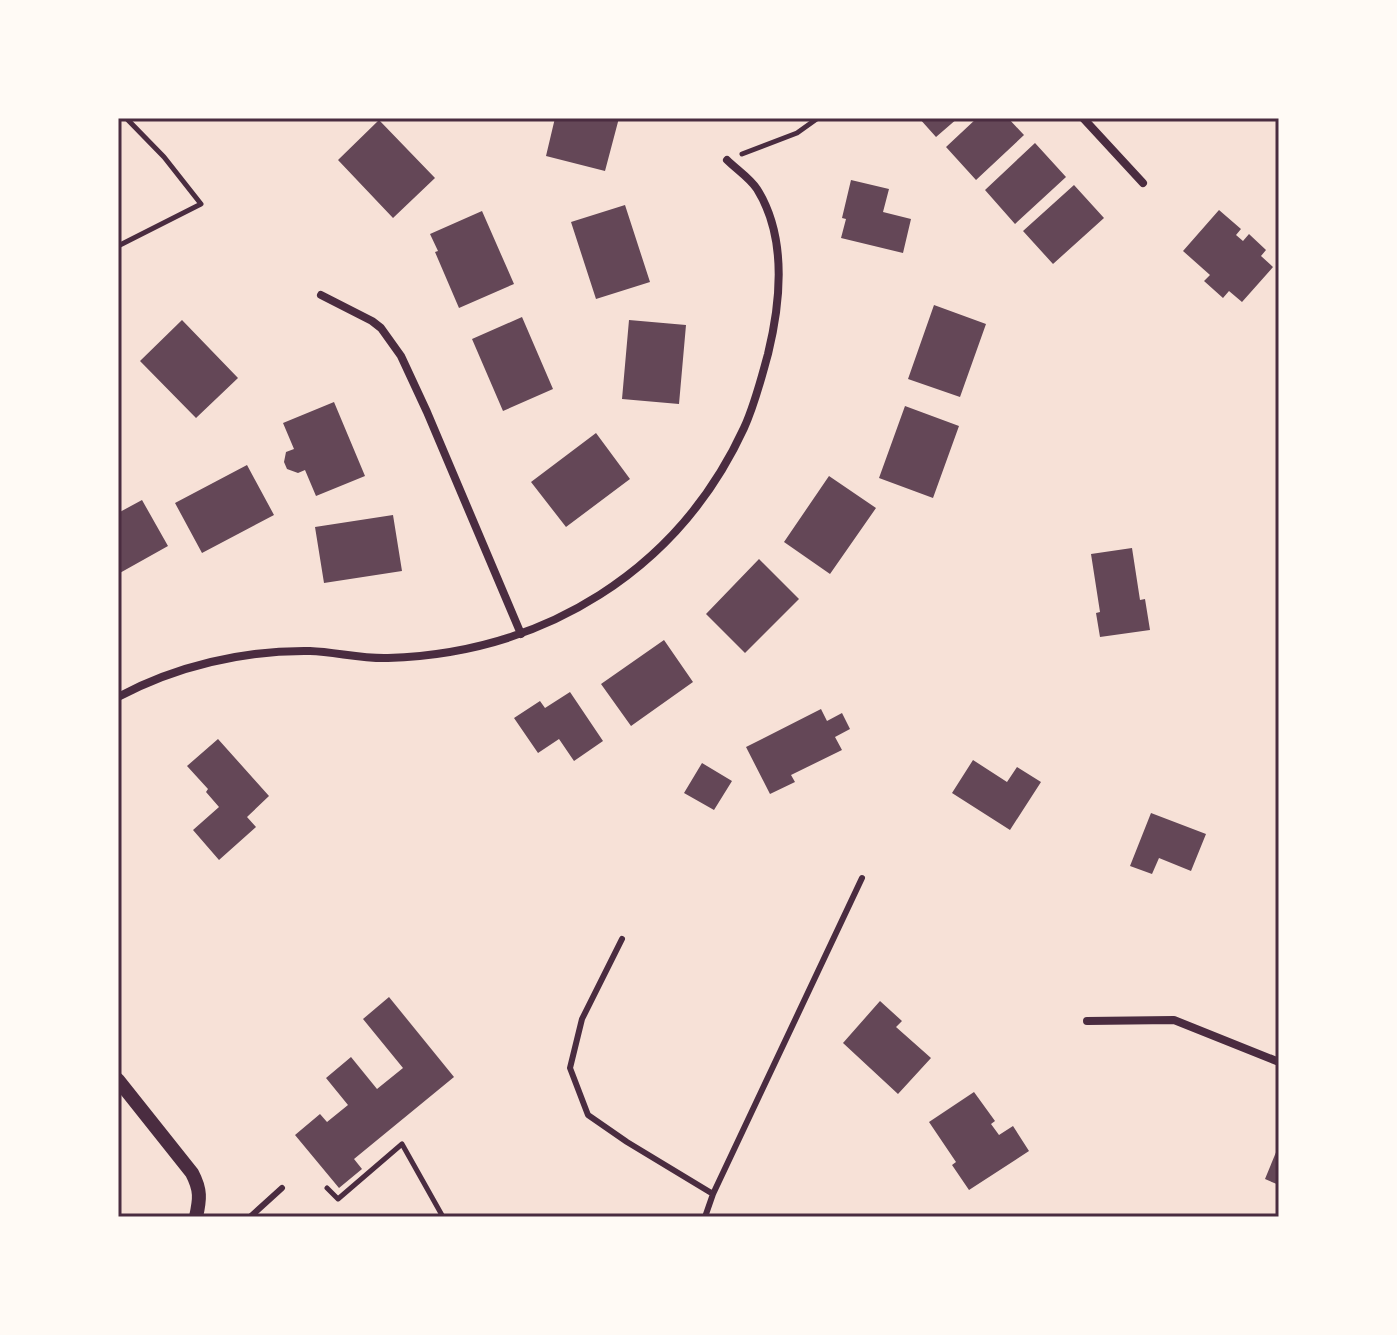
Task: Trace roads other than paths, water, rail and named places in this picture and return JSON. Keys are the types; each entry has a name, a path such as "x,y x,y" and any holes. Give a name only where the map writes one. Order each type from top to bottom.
{"street":[{"path":"1083,118 1143,183"},
{"path":"118,697 162,677 240,656 311,651 385,658 487,644 521,634 572,612 644,563 701,501 726,463 745,427 771,341 777,291 778,243 771,218 756,187 727,160"},
{"path":"321,295 372,321 381,328 401,356 521,634"},
{"path":"1087,1021 1174,1020 1279,1062"},
{"path":"118,1080 192,1173 198,1184 200,1199 196,1217"}],"lane":[{"path":"705,1217 713,1194 862,878"},
{"path":"622,939 582,1019 570,1068 588,1115 713,1194"},
{"path":"250,1217 282,1188"}]}
